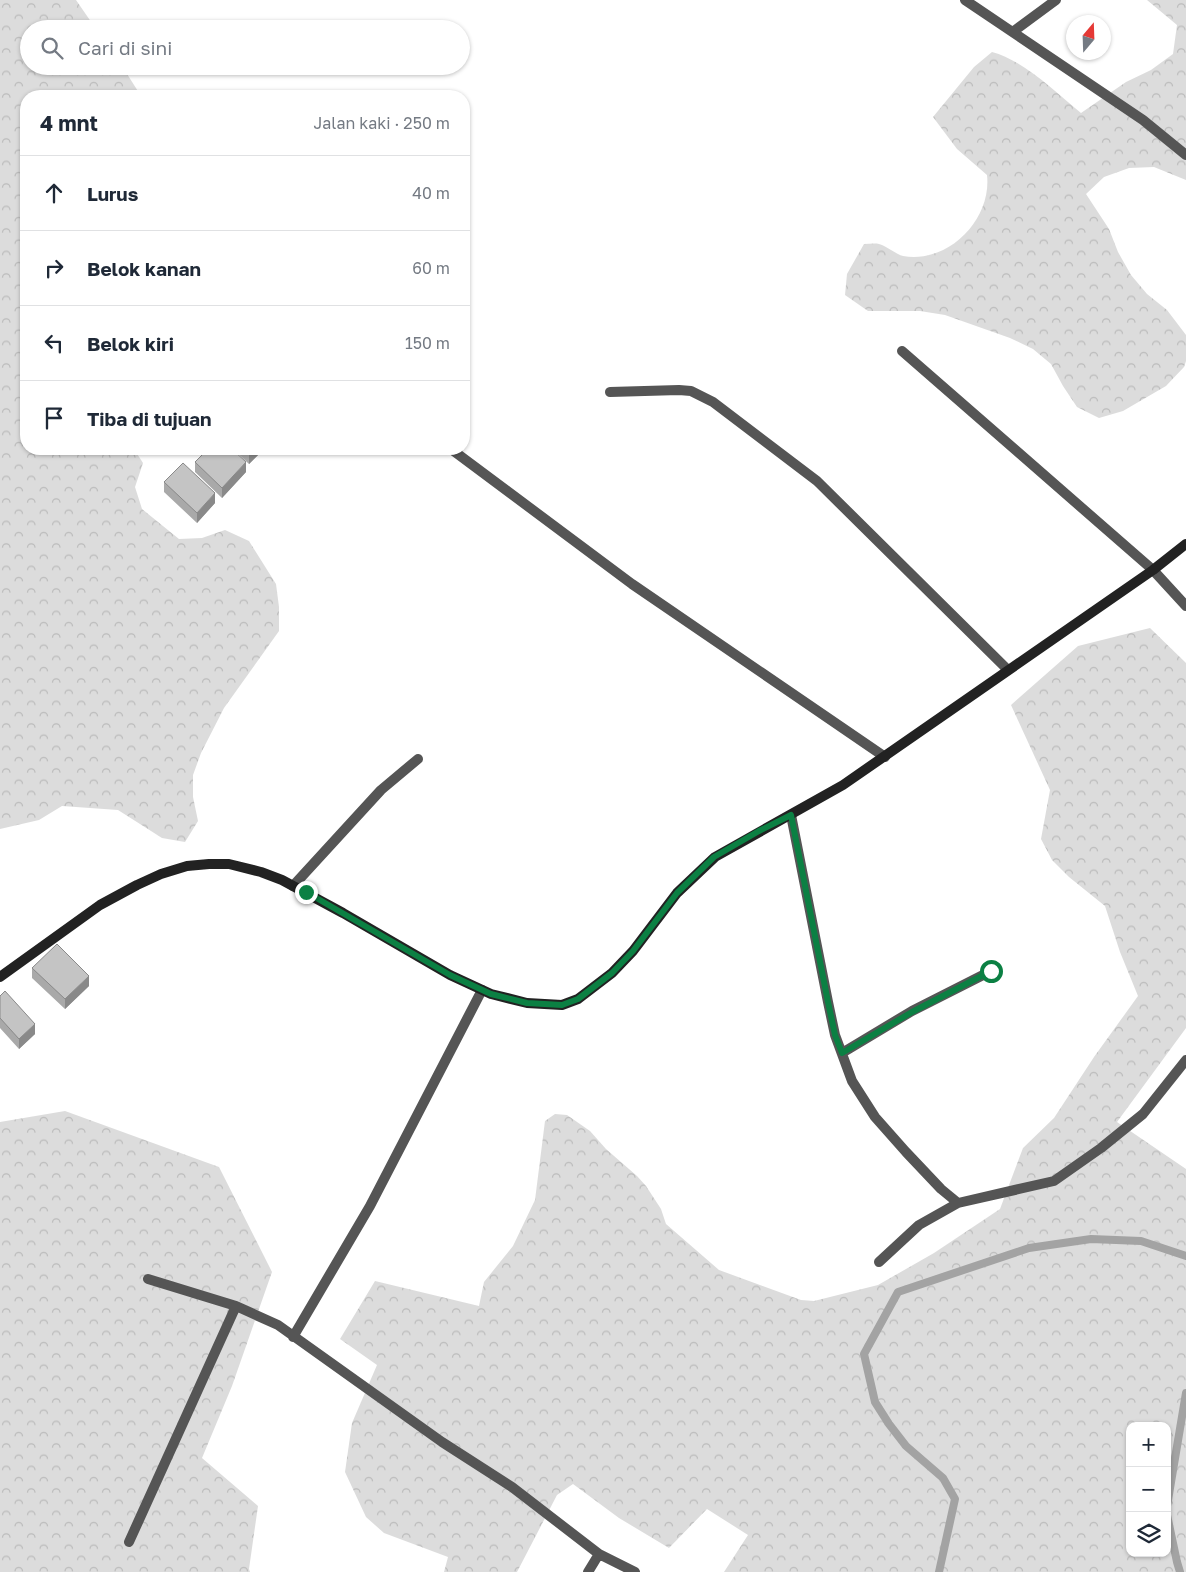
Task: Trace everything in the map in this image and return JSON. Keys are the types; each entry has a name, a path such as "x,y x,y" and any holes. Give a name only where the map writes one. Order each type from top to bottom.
{"main road":[{"path":"0,978 100,905 161,874 187,866 229,864 261,872 293,886 450,975 491,994 527,1003 562,1005 578,999 612,973 633,951 677,893 714,857 843,785 1153,570 1186,544"}],"street":[{"path":"965,0 1014,31 1144,120 1186,155"},
{"path":"1014,31 1056,0"},
{"path":"902,351 1153,570 1186,606"},
{"path":"610,392 691,391 713,402 817,481 1008,670"},
{"path":"459,455 632,584 885,757"},
{"path":"293,886 381,790 418,759"},
{"path":"791,815 835,1035 852,1081 875,1116 925,1174 958,1203"},
{"path":"842,1053 912,1012 991,971"},
{"path":"293,1337 370,1206 482,990"},
{"path":"879,1262 919,1226 958,1203 1054,1180 1101,1148 1143,1114 1186,1060"},
{"path":"148,1279 236,1306 278,1325 442,1442 512,1487 599,1554 635,1572"},
{"path":"129,1542 236,1306"},
{"path":"588,1572 599,1554"}],"green space":[{"path":"0,0 76,0 90,20 20,20 20,75 128,75 137,90 20,90 20,455 138,455 143,463 135,487 142,509 179,539 202,538 225,530 249,541 276,584 279,607 279,631 224,708 201,753 193,775 193,797 198,821 185,842 162,838 118,810 62,806 39,820 0,829"},
{"path":"1147,0 1186,0 1186,180 1154,167 1129,168 1104,177 1086,194 1109,229 1118,252 1131,275 1147,294 1167,310 1186,335 1186,361 1184,367 1166,386 1123,411 1099,418 1077,407 1051,364 1033,349 1010,338 945,315 920,311 868,311 845,295 847,274 864,244 879,244 903,256 920,257 936,253 951,245 964,235 975,222 987,191 987,175 957,149 933,117 974,67 992,52 1004,56 1039,78 1081,113 1126,82 1151,70 1173,54 1177,25"},
{"path":"1150,628 1186,663 1186,1028 1117,1122 1186,1169 1186,1572 724,1572 748,1535 707,1509 669,1548 619,1518 573,1484 557,1495 517,1572 444,1572 448,1557 384,1533 366,1517 345,1472 352,1423 377,1365 340,1339 375,1281 479,1306 484,1282 513,1246 535,1200 545,1121 555,1114 567,1115 590,1131 606,1149 646,1186 661,1209 666,1224 719,1270 801,1300 814,1301 878,1285 934,1253 1000,1209 1023,1148 1054,1118 1094,1057 1138,996 1120,952 1105,906 1069,877 1052,860 1041,839 1050,790 1011,705 1078,646"},
{"path":"65,1111 219,1167 272,1272 232,1386 202,1458 258,1506 250,1572 0,1572 0,1122"}],"building":[{"path":"202,455 238,455 246,462 222,488 195,462"},
{"path":"183,463 215,493 197,513 164,482"},
{"path":"57,944 89,976 65,999 32,968"},
{"path":"5,991 35,1024 19,1039 0,1018 0,996"}],"waterway":[{"path":"939,1572 955,1499 943,1478 906,1446 875,1402 864,1354 898,1292 1029,1248 1091,1239 1141,1241 1186,1256"},
{"path":"1171,1482 1186,1393"},
{"path":"1171,1534 1180,1572"}],"route":[{"path":"306,892 450,975 491,994 527,1003 562,1005 578,999 612,973 633,951 677,893 714,857 791,815 835,1035 842,1053 912,1012 991,971"}]}
